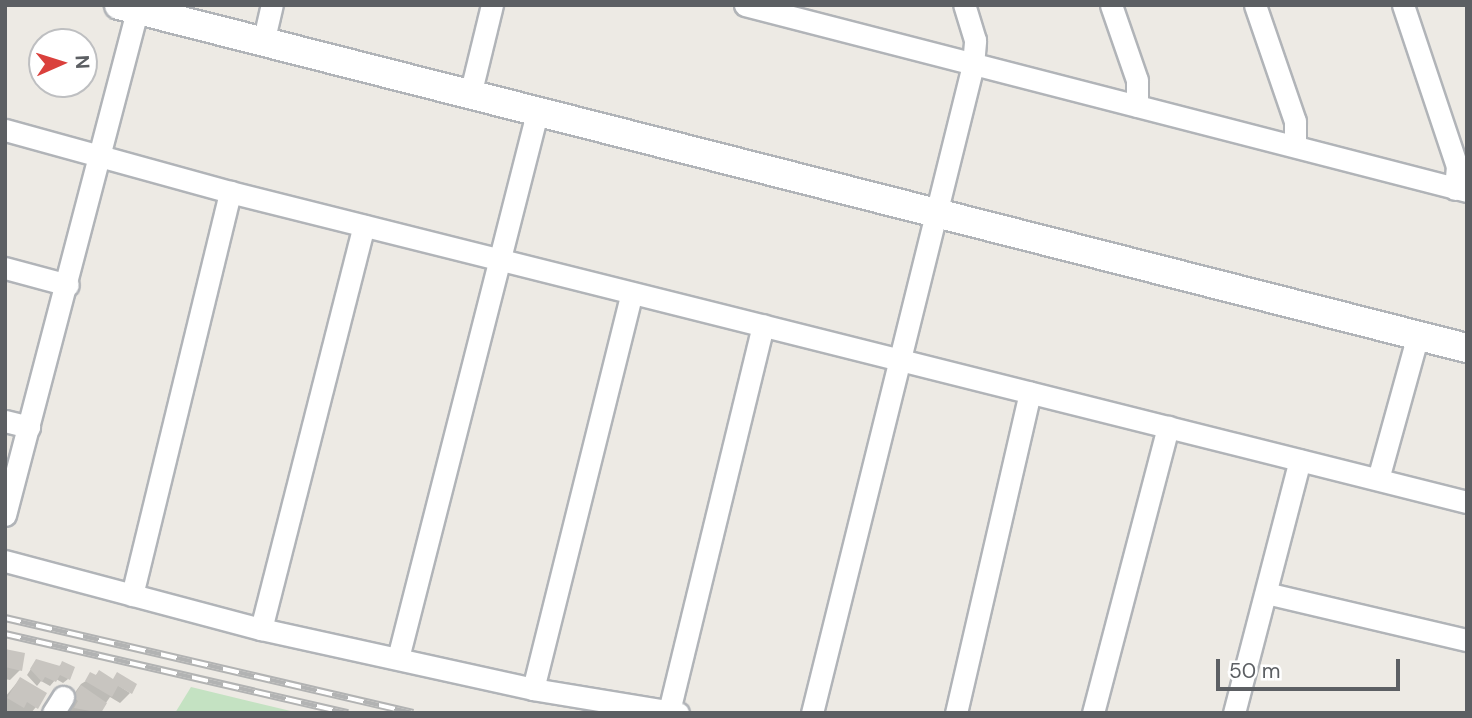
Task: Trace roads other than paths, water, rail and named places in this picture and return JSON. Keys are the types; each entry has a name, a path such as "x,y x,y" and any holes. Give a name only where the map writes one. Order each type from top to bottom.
{"street":[{"path":"263,43 272,5"},
{"path":"470,95 492,5"},
{"path":"745,5 815,15 973,65 1295,145 1461,190 1458,166 1403,5"},
{"path":"811,713 902,360 973,65 975,40 964,5"},
{"path":"1111,5 1137,80 1137,106"},
{"path":"1255,5 1295,121 1295,145"},
{"path":"5,515 100,158 128,8 1467,348"},
{"path":"398,658 537,113"},
{"path":"5,130 230,192 1467,502"},
{"path":"132,595 230,192"},
{"path":"261,629 364,226"},
{"path":"5,268 68,285"},
{"path":"533,689 632,293"},
{"path":"5,561 261,629 533,689 673,712 763,326"},
{"path":"1378,479 1418,335"},
{"path":"956,713 1030,392"},
{"path":"5,421 29,427"},
{"path":"1093,713 1168,427"},
{"path":"1234,713 1300,460"},
{"path":"1265,593 1467,640"}],"railway":[{"path":"5,618 413,713"},
{"path":"5,634 348,713"}]}
